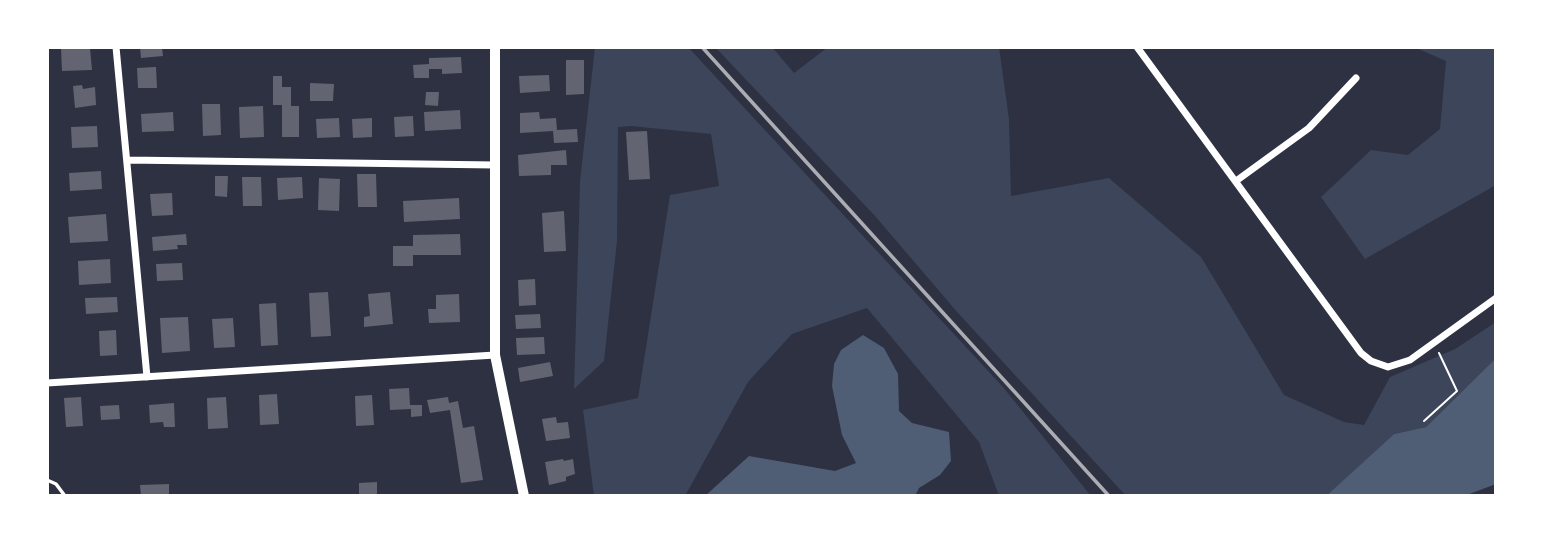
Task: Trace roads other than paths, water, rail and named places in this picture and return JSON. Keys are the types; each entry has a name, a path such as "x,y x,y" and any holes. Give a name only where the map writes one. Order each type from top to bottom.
{"street":[{"path":"116,47 148,377"},
{"path":"495,47 495,355 524,496"},
{"path":"1137,47 1361,354 1379,366 1388,367 1410,360 1496,298"},
{"path":"1236,181 1309,128 1356,78"},
{"path":"127,160 495,165"},
{"path":"47,383 495,355"}],"lane":[{"path":"47,480 56,484 65,496"}],"railway":[{"path":"702,47 1109,496"}]}
